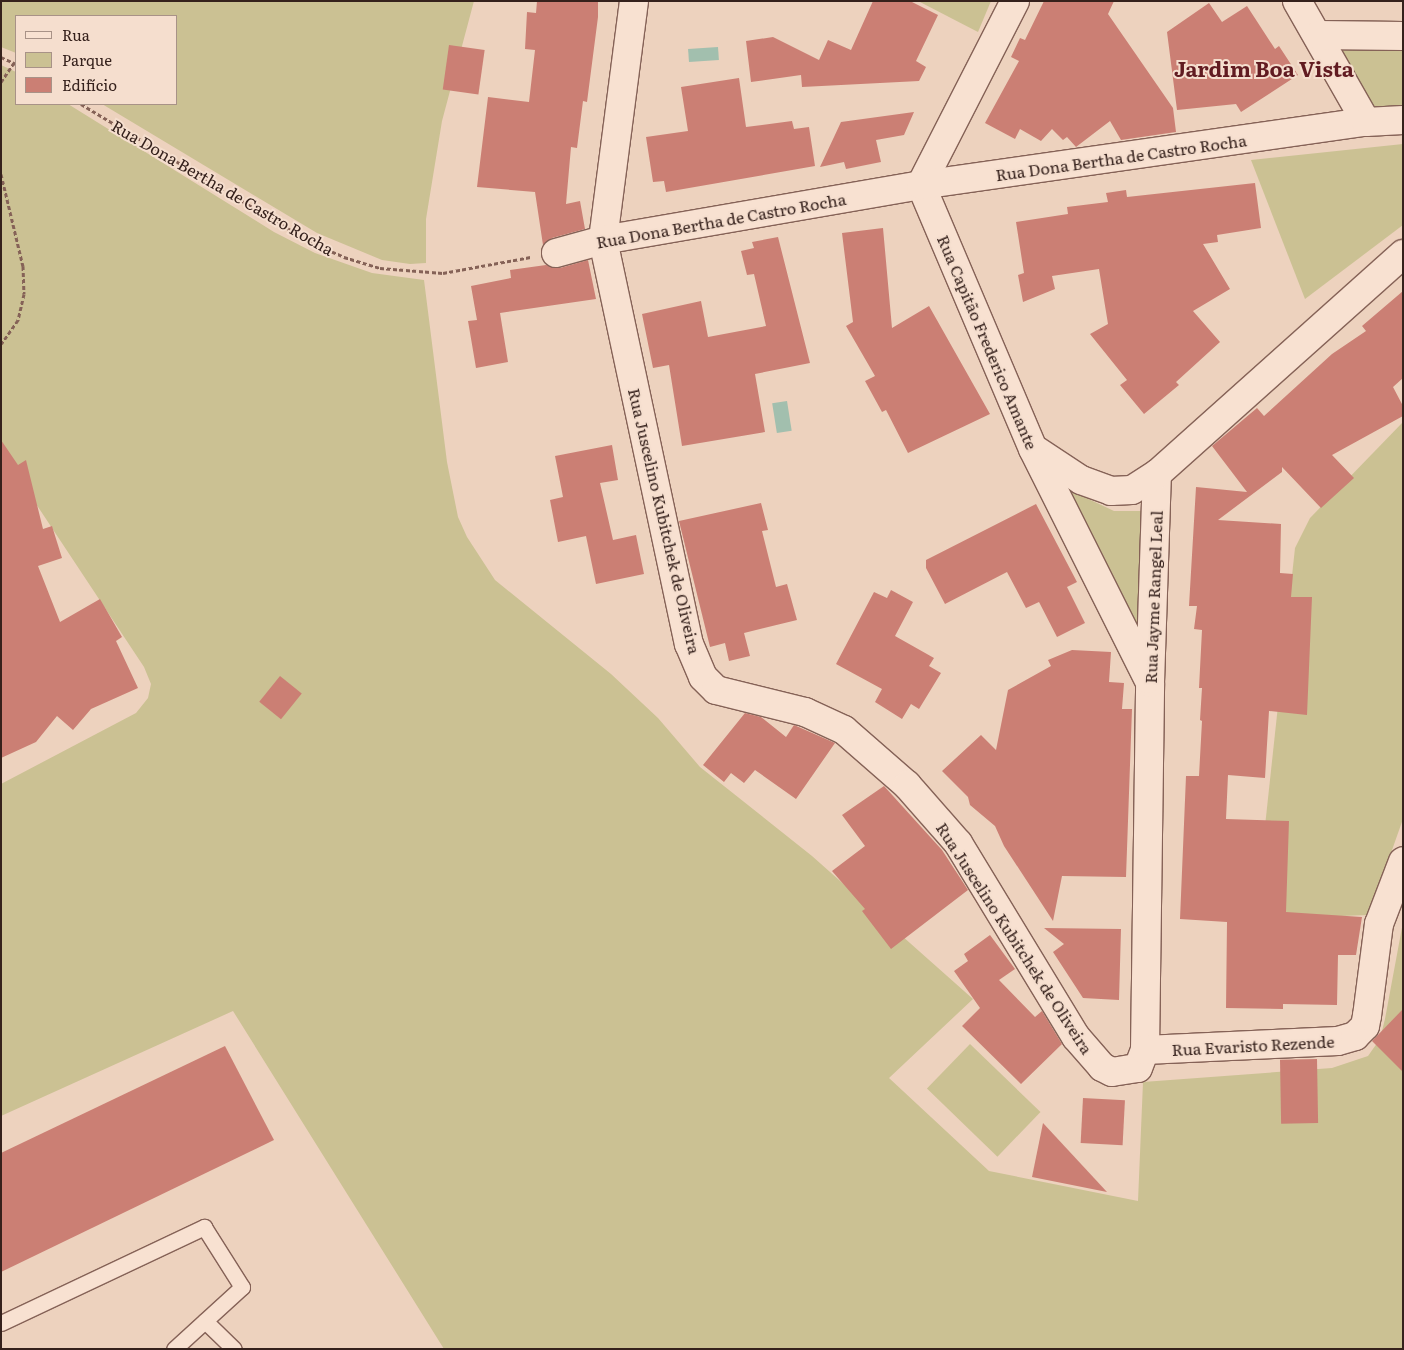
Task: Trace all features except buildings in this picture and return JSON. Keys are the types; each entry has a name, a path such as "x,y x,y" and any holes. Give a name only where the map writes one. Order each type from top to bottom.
{"street":[{"name":"Rua Juscelino Kubitchek de Oliveira","path":"634,1 604,240 689,644 703,677 716,690 805,712 844,730 876,756 929,806 958,843 1089,1055 1102,1068 1122,1072 1138,1068 1145,1050"},
{"path":"921,185 1015,1"},
{"path":"1297,1 1366,122"},
{"path":"1318,35 1403,36"},
{"name":"Rua Dona Bertha de Castro Rocha","path":"556,253 604,240 921,185 1366,122 1403,120"},
{"name":"Rua Capitão Frederico Amante","path":"921,185 1033,448 1150,683"},
{"path":"1033,448 1073,476 1111,491 1132,490 1157,474 1403,254"},
{"name":"Rua Jayme Rangel Leal","path":"1145,1050 1150,683 1157,474"},
{"name":"Rua Evaristo Rezende","path":"1145,1050 1338,1041 1355,1036 1364,1026 1367,1016 1378,924 1403,861"}],"lane":[{"path":"1,1323 204,1227 242,1287 174,1349"},
{"path":"205,1321 234,1349"}],"path":[{"path":"1,57 15,64 1,82"},
{"name":"Rua Dona Bertha de Castro Rocha","path":"83,105 314,244 380,268 442,273 556,253"},
{"path":"1,174 23,266 24,294 18,320 1,344"}],"green space":[{"path":"1,1 474,1 442,121 426,219 426,263 410,264 382,260 317,233 104,105 178,105 178,15 15,15 15,53 1,47"},
{"path":"918,1 991,1 978,32"},
{"path":"1318,35 1403,37 1403,119 1366,122"},
{"path":"1,65 15,72 15,105 70,105 274,232 315,253 372,273 424,280 447,462 458,517 467,537 495,580 611,674 658,718 700,767 812,856 973,999 889,1078 989,1171 1138,1201 1143,1082 1332,1068 1368,1056 1380,1039 1403,922 1403,1349 444,1349 233,1011 1,1116 1,784 136,713 148,698 151,684 144,667 1,451"},
{"path":"1403,144 1403,225 1305,299 1251,160"},
{"path":"1403,422 1403,819 1369,915 1255,919 1295,548 1310,518"},
{"path":"1065,488 1114,511 1147,511 1139,650"},
{"path":"970,1044 1040,1112 997,1157 927,1089"}],"shaded area":[{"path":"718,47 719,60 689,62 688,49"},
{"path":"787,401 792,431 777,433 772,403"}],"district":[{"name":"Jardim Boa Vista","path":"1264,68"}]}
